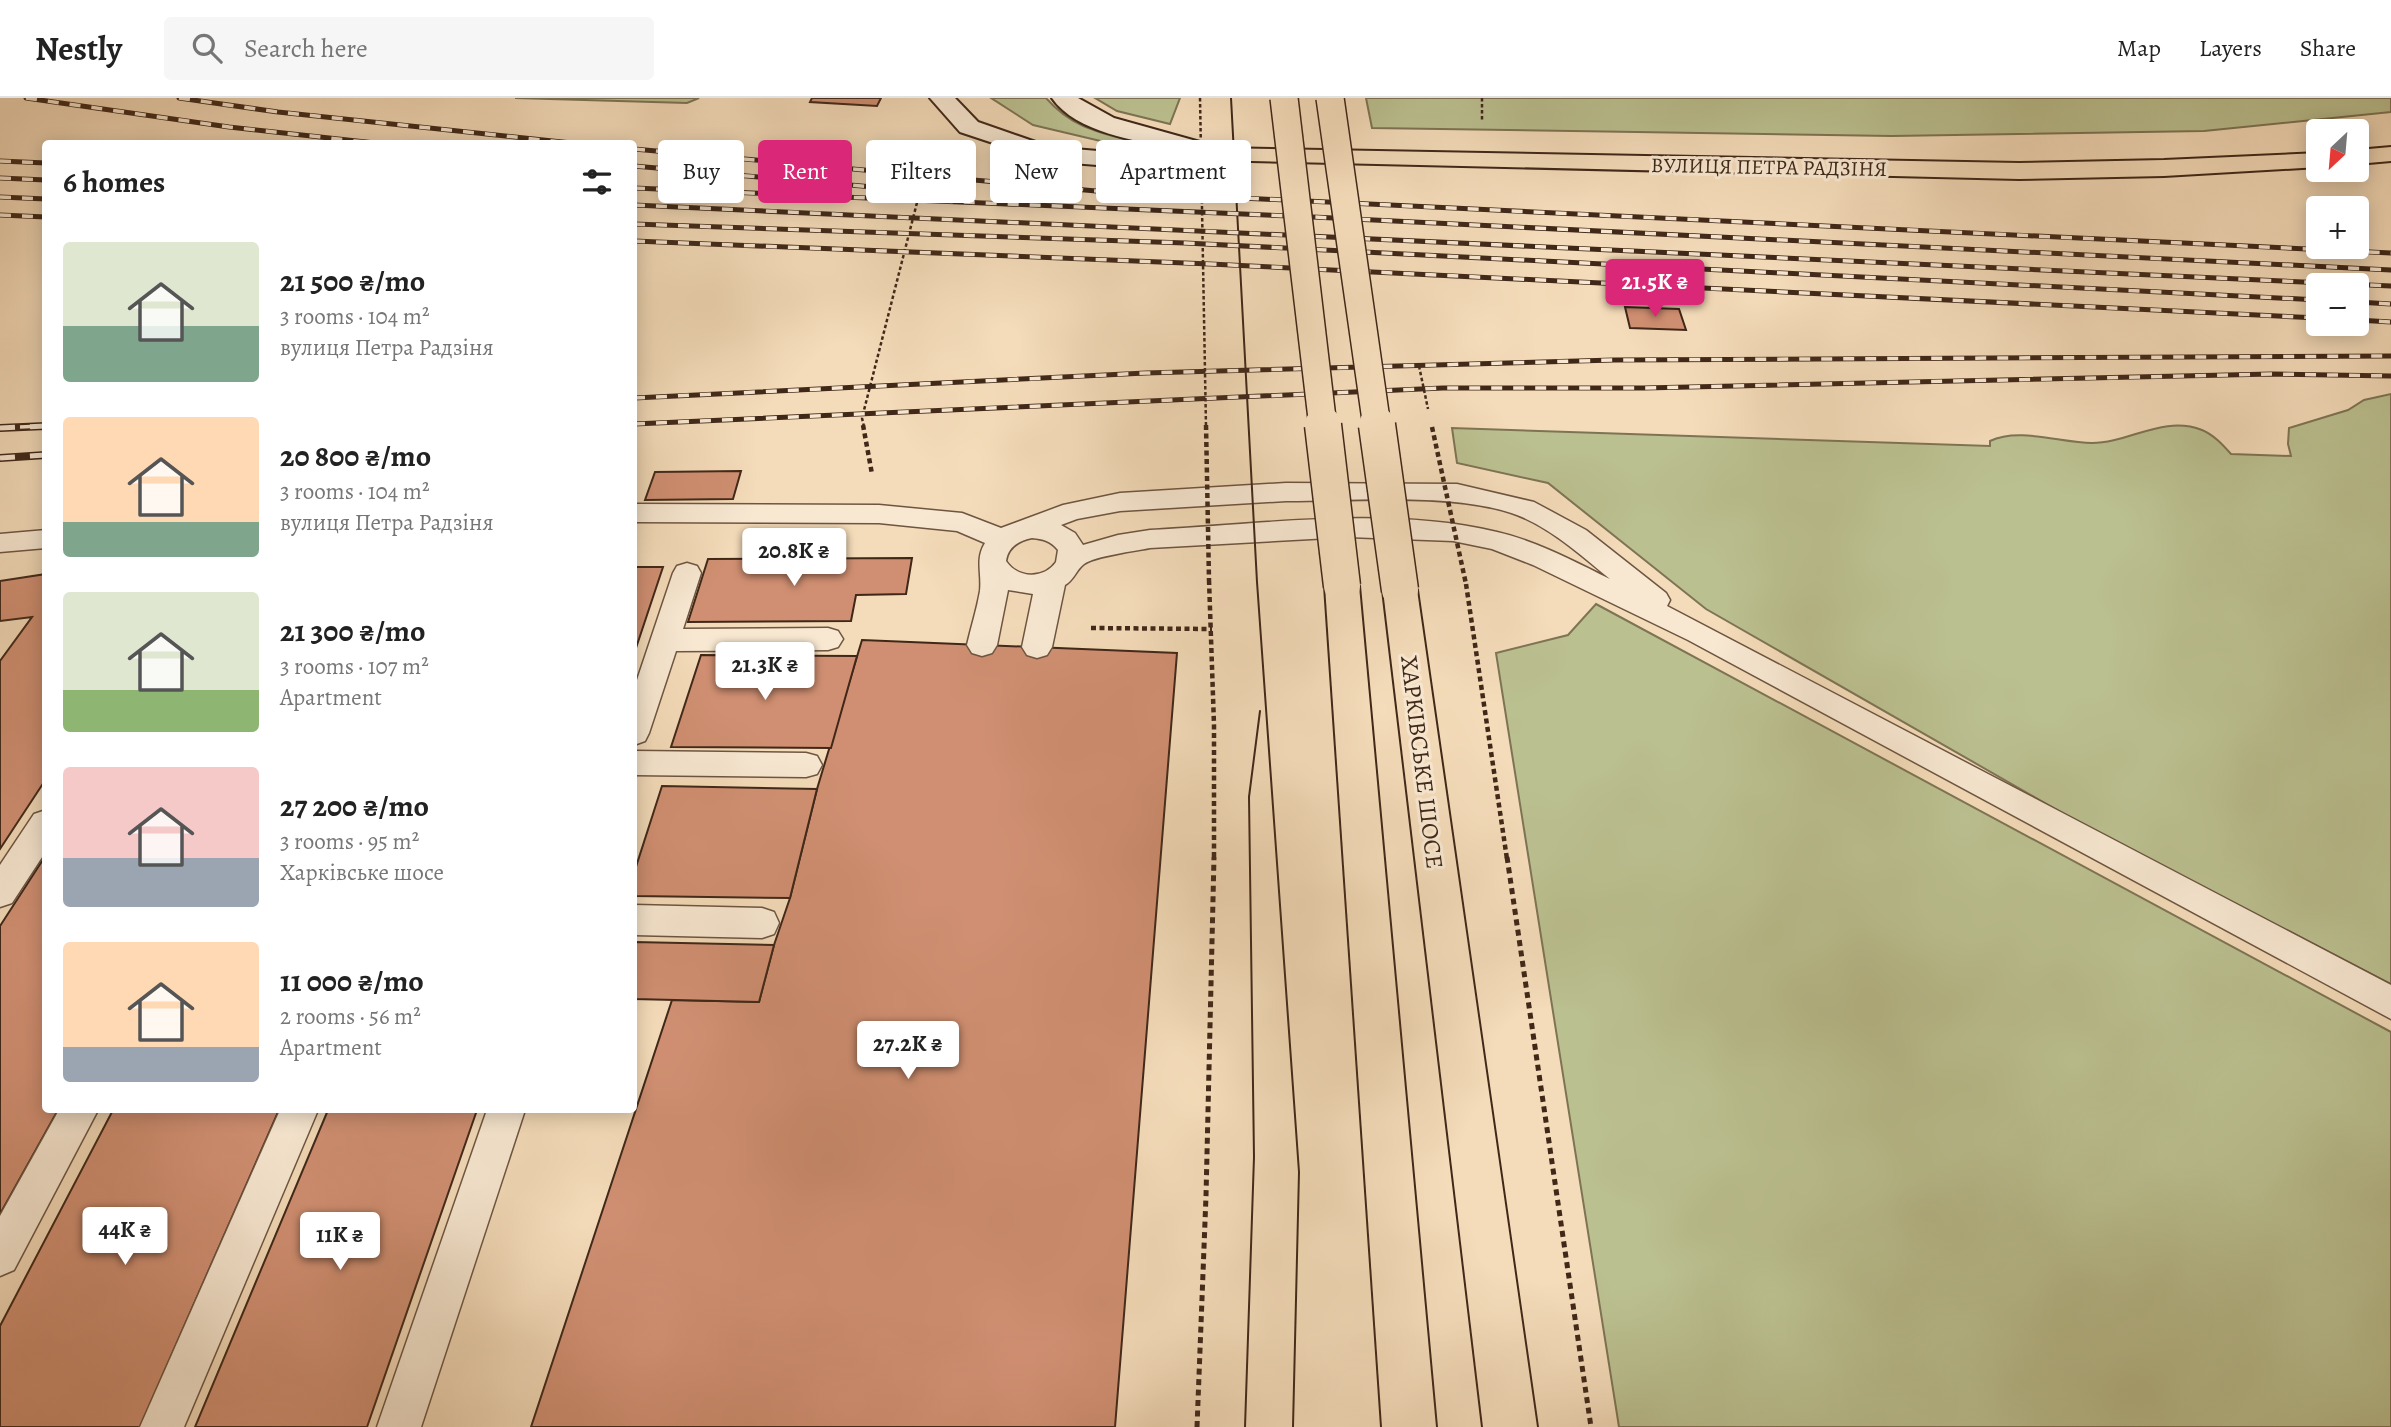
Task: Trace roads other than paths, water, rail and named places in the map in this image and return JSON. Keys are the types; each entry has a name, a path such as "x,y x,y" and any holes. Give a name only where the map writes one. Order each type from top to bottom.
{"main road":[{"name":"ВУЛИЦЯ ПЕТРА РАДЗІНЯ","path":"942,98 969,127 1047,154 1096,158"},
{"name":"ВУЛИЦЯ ПЕТРА РАДЗІНЯ","path":"1064,98 1083,113 1110,124 1166,140"},
{"path":"1284,98 1342,586 1409,1427"},
{"name":"ХАРКІВСЬКЕ ШОСЕ","path":"1330,98 1400,590 1510,1427"},
{"path":"2370,156 2391,154"},
{"name":"ВУЛИЦЯ ПЕТРА РАДЗІНЯ","path":"1251,156 2019,171 2164,168 2306,161"}],"lane":[{"path":"982,645 994,590 995,570 992,554 1012,535 1073,510 1120,502 1286,492 1457,493 1525,508 1576,537 1698,633"},
{"path":"637,513 879,514 962,522 1012,535 1044,529 1062,536 1069,543 1063,568 1048,592 1037,647"},
{"path":"995,570 1001,576 1021,584 1044,583 1063,568 1118,544 1150,539 1348,528 1454,532 1497,541 1543,558 1698,633 2391,1003"},
{"path":"0,543 42,539"},
{"path":"637,715 642,684 665,640 687,573"},
{"path":"665,640 828,639"},
{"path":"637,763 806,765"},
{"path":"0,893 42,828"},
{"path":"637,919 762,923"},
{"path":"0,1256 77,1113"},
{"path":"162,1427 298,1113"},
{"path":"399,1427 505,1113"}],"tram line":[{"path":"1231,98 1257,582 1299,1172 1293,1427"},
{"path":"1245,1427 1254,1157 1249,797 1260,711"}],"railway":[{"path":"26,98 229,127 348,140"},
{"path":"179,98 278,112 543,140"},
{"path":"637,149 1096,191 2391,253"},
{"path":"0,161 42,163"},
{"path":"637,166 866,186"},
{"path":"0,178 42,180"},
{"path":"637,188 1313,217 2391,270"},
{"path":"0,197 42,199"},
{"path":"637,205 2391,286"},
{"path":"0,215 42,217"},
{"path":"637,224 1185,243 2306,299"},
{"path":"637,241 1210,264 2306,317"},
{"path":"2369,303 2391,304"},
{"path":"2369,321 2391,322"},
{"path":"637,398 1146,373 1614,360 2391,356"},
{"path":"637,424 1443,388 1644,388 2272,374 2391,376"},
{"path":"0,428 42,426"},
{"path":"20,427 42,426"},
{"path":"0,458 42,455"}]}
